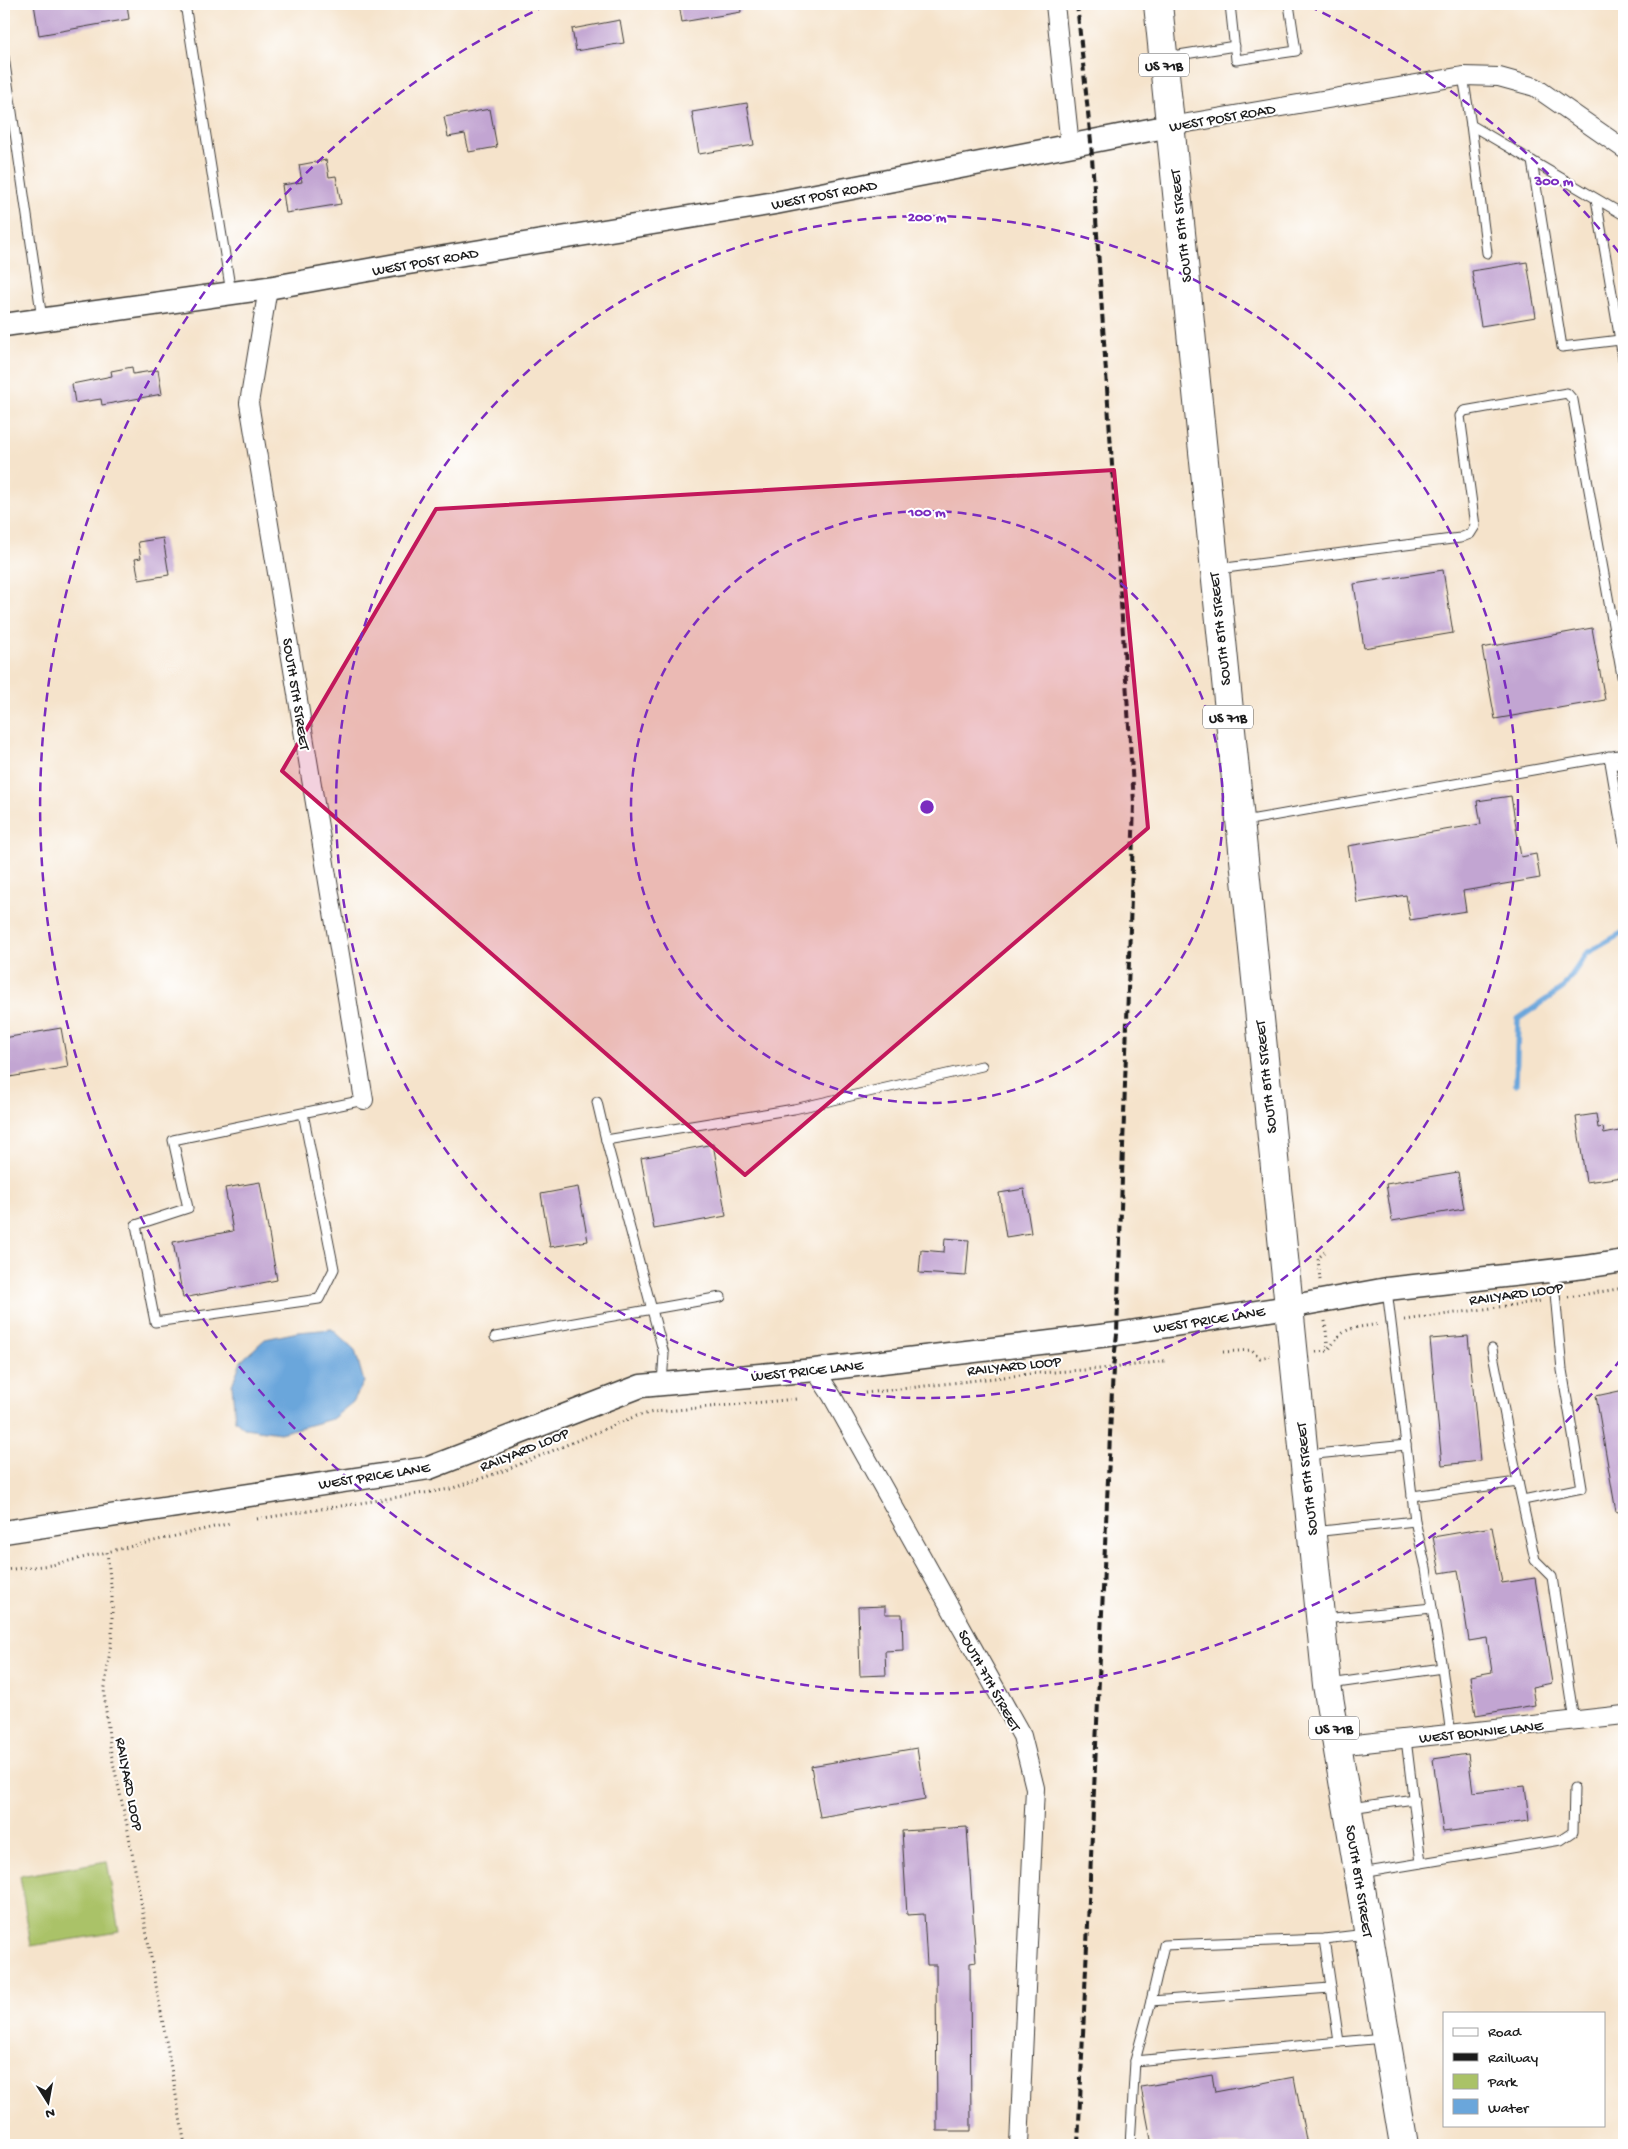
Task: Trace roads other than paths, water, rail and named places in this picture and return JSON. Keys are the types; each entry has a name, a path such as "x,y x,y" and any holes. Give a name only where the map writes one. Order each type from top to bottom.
{"main road":[{"name":"SOUTH 8TH STREET","path":"1158,4 1213,570 1294,1354 1302,1455 1322,1619 1327,1685 1404,2145"}],"street":[{"path":"1055,4 1070,146"},
{"name":"WEST POST ROAD","path":"4,325 268,288 396,265 775,203 1170,126 1463,76 1499,77 1535,87 1624,149"},
{"name":"SOUTH 5TH STREET","path":"268,288 249,403 364,1100"},
{"name":"WEST PRICE LANE","path":"4,1532 429,1468 641,1386 815,1370 1117,1334 1387,1290 1624,1261"},
{"name":"SOUTH 7TH STREET","path":"815,1370 832,1396 1022,1736 1035,1788 1019,2145"},
{"name":"WEST BONNIE LANE","path":"1337,1746 1624,1716"}],"lane":[{"path":"185,4 232,293"},
{"path":"1230,4 1236,60 1296,51 1289,4"},
{"path":"1163,58 1235,46"},
{"path":"4,57 42,320"},
{"path":"1463,76 1487,253"},
{"path":"1471,125 1624,215"},
{"path":"1532,161 1562,347 1620,340"},
{"path":"1596,198 1624,364"},
{"path":"1213,570 1460,538 1470,534 1475,526 1460,416 1464,411 1567,393 1573,400 1624,687"},
{"path":"1239,822 1610,761 1624,754"},
{"path":"1610,761 1624,763"},
{"path":"1610,761 1624,844"},
{"path":"606,1140 794,1110 982,1066"},
{"path":"303,1112 334,1269 319,1299 155,1322 136,1225 188,1208 173,1140 303,1112 364,1100"},
{"path":"597,1102 650,1310 664,1354 662,1384"},
{"path":"1522,1500 1582,1488 1562,1370 1553,1270"},
{"path":"1387,1290 1415,1522 1426,1568 1451,1735"},
{"path":"495,1337 721,1297"},
{"path":"1492,1349 1518,1482 1536,1560 1552,1577 1574,1721"},
{"path":"1302,1455 1406,1445"},
{"path":"1412,1496 1518,1482"},
{"path":"1312,1533 1415,1522"},
{"path":"1322,1619 1432,1608"},
{"path":"1327,1685 1442,1668"},
{"path":"1406,1739 1421,1863"},
{"path":"1358,1874 1561,1840 1573,1832 1574,1788"},
{"path":"1348,1808 1414,1799"},
{"path":"1130,2145 1135,2061 1164,1945 1324,1939 1368,1934"},
{"path":"1324,1939 1339,2042"},
{"path":"1151,2001 1331,1988"},
{"path":"1135,2061 1386,2038"}],"water":[{"path":"332,1329 355,1350 364,1382 353,1402 332,1419 280,1433 244,1428 235,1420 232,1385 241,1361 265,1339 298,1332"}],"waterway":[{"path":"1516,1084 1518,1019 1563,988 1587,953 1624,932"}],"railway":[{"path":"1077,4 1091,142 1134,803 1117,1334 1113,1368 1078,2145"}]}
